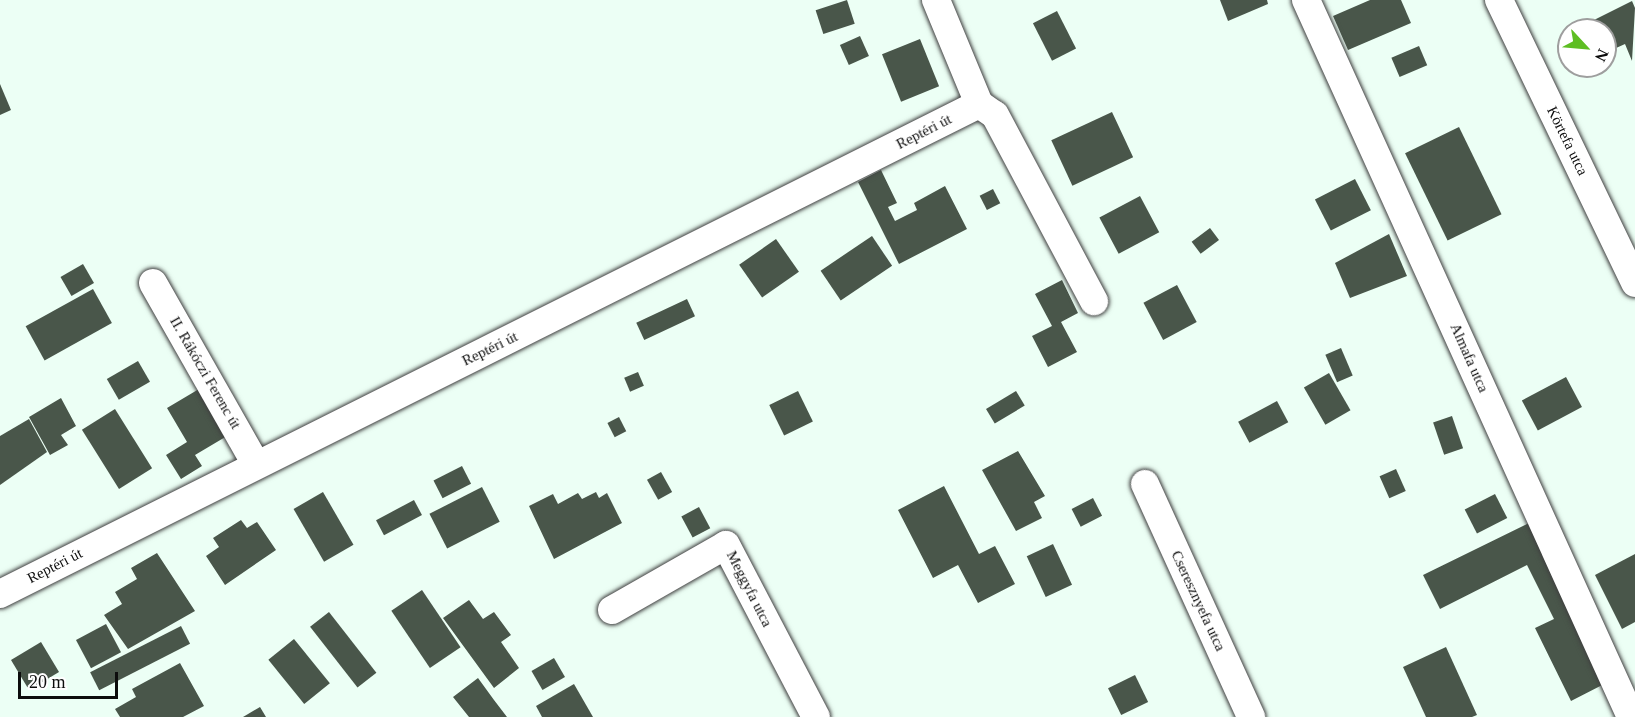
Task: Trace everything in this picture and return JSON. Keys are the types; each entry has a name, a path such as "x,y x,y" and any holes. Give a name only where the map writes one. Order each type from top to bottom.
{"street":[{"path":"936,0 979,104 995,115 1094,301"},
{"name":"Almafa utca","path":"1306,0 1631,717"},
{"name":"Körtefa utca","path":"1499,0 1635,283"},
{"name":"Reptéri út","path":"0,594 979,104"},
{"name":"II. Rákóczi Ferenc út","path":"153,283 256,464"},
{"name":"Cseresznyefa utca","path":"1144,484 1251,717"},
{"name":"Meggyfa utca","path":"612,610 726,544 816,717"}],"building":[{"path":"847,0 855,24 823,34 816,10"},
{"path":"1220,0 1267,0 1268,4 1228,21"},
{"path":"1370,0 1401,0 1411,23 1348,50 1333,16"},
{"path":"1632,1 1635,8 1632,61 1625,44 1617,48 1617,18 1598,18"},
{"path":"1057,11 1076,48 1052,61 1033,23"},
{"path":"860,36 869,56 849,65 840,45"},
{"path":"920,39 939,86 901,102 882,54"},
{"path":"1419,46 1427,65 1400,77 1391,58"},
{"path":"0,84 11,110 0,115"},
{"path":"1112,112 1133,157 1072,186 1051,140"},
{"path":"1459,127 1502,214 1448,240 1405,153"},
{"path":"881,170 897,203 888,207 895,221 917,210 914,203 945,186 967,229 899,264 858,182"},
{"path":"1355,179 1371,210 1331,231 1315,199"},
{"path":"993,189 1000,203 987,210 980,196"},
{"path":"1140,196 1159,232 1119,254 1099,218"},
{"path":"1210,228 1219,240 1201,254 1192,242"},
{"path":"1389,234 1407,276 1350,298 1335,263"},
{"path":"872,236 892,266 841,301 821,271"},
{"path":"776,239 799,272 762,298 739,265"},
{"path":"83,264 94,283 71,296 60,277"},
{"path":"1062,280 1078,313 1061,322 1077,352 1048,367 1032,336 1052,326 1035,294"},
{"path":"1177,285 1197,322 1163,340 1143,303"},
{"path":"93,289 112,323 45,360 26,326"},
{"path":"687,299 695,316 644,340 636,323"},
{"path":"1341,348 1353,376 1337,382 1325,355"},
{"path":"138,361 150,382 119,400 107,379"},
{"path":"638,372 644,386 630,392 624,378"},
{"path":"1329,373 1350,410 1325,425 1304,388"},
{"path":"1566,377 1582,407 1538,430 1522,400"},
{"path":"199,389 227,436 195,455 202,466 181,479 166,455 187,442 167,408"},
{"path":"798,391 813,422 784,436 769,405"},
{"path":"1016,391 1025,406 995,424 986,409"},
{"path":"61,398 76,426 61,435 68,445 50,455 29,417"},
{"path":"1277,401 1288,422 1249,443 1238,422"},
{"path":"115,409 152,468 119,489 82,430"},
{"path":"1452,416 1463,448 1444,455 1433,423"},
{"path":"619,417 626,431 615,437 607,423"},
{"path":"29,419 47,452 0,485 0,436"},
{"path":"1018,451 1045,496 1034,502 1042,518 1016,531 982,470"},
{"path":"462,466 471,484 443,498 433,481"},
{"path":"1396,469 1406,491 1389,498 1380,476"},
{"path":"661,472 672,492 658,500 647,480"},
{"path":"944,486 979,554 995,546 1015,584 978,603 958,565 933,578 898,510"},
{"path":"482,487 500,522 447,549 429,514"},
{"path":"323,492 354,545 324,562 294,509"},
{"path":"596,492 599,498 607,493 622,523 554,559 529,506 553,494 558,504 578,493 582,499"},
{"path":"1495,494 1507,518 1477,533 1465,509"},
{"path":"1093,498 1102,516 1081,527 1072,509"},
{"path":"414,500 422,515 384,535 376,520"},
{"path":"699,507 710,528 693,538 681,516"},
{"path":"241,520 247,528 257,522 276,550 225,585 206,556 219,547 213,538"},
{"path":"1533,521 1612,680 1571,701 1535,628 1554,619 1527,565 1440,609 1423,575"},
{"path":"1053,544 1072,585 1046,597 1027,556"},
{"path":"157,553 195,611 128,649 104,615 122,604 115,592 137,579 131,568"},
{"path":"1635,554 1635,622 1622,629 1595,575"},
{"path":"422,590 461,647 430,668 391,611"},
{"path":"469,600 483,619 494,612 511,635 501,642 519,668 494,688 443,618"},
{"path":"329,612 376,673 357,687 310,627"},
{"path":"106,624 121,652 91,668 76,640"},
{"path":"181,626 190,644 99,690 90,672"},
{"path":"294,639 330,683 304,704 268,660"},
{"path":"41,642 59,672 29,690 11,660"},
{"path":"1446,647 1477,715 1472,717 1426,717 1403,667"},
{"path":"554,658 565,677 542,690 531,671"},
{"path":"180,663 204,706 183,717 120,717 115,709 136,697 132,689"},
{"path":"1135,675 1148,702 1121,715 1108,688"},
{"path":"478,678 507,717 469,717 453,697"},
{"path":"574,684 593,717 542,717 536,706"},
{"path":"260,707 266,717 243,717"}]}
